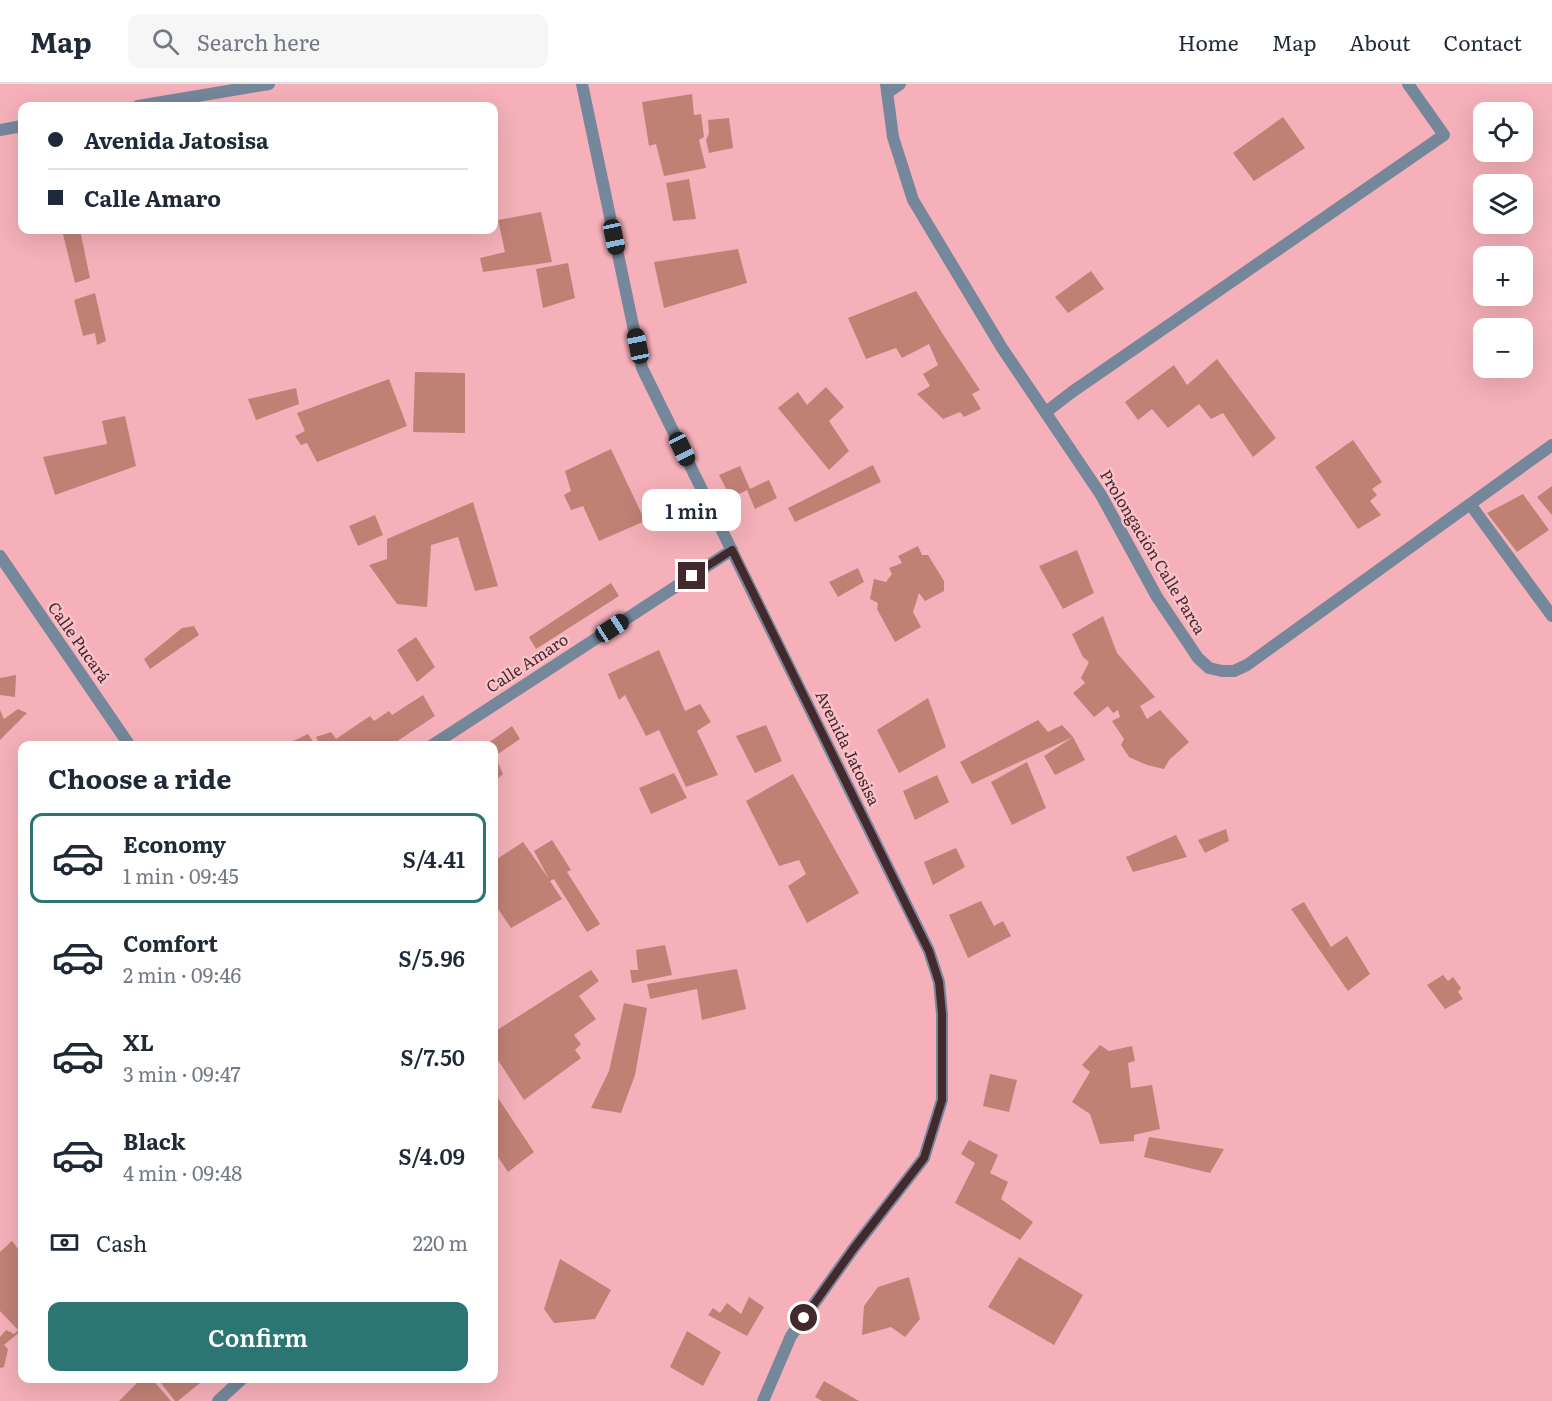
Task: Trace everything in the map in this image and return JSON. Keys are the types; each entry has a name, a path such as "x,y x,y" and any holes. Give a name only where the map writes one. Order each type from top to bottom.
{"street":[{"path":"162,102 269,84"},
{"name":"Avenida Jatosisa","path":"582,84 642,368 929,951 939,982 942,1014 942,1100 924,1158 854,1248 791,1336 763,1401"},
{"path":"887,89 900,84"},
{"path":"1046,412 1444,135 1408,84"},
{"name":"Prolongación Calle Parca","path":"887,89 893,137 913,200 1002,348 1101,495 1157,597 1198,658 1209,668 1221,671 1234,670 1247,665 1552,445"},
{"path":"0,130 18,127"},
{"path":"1470,504 1552,616"},
{"name":"Calle Amaro","path":"439,741 732,550"},
{"name":"Calle Pucará","path":"0,556 127,741"},
{"path":"218,1401 238,1383"}],"building":[{"path":"692,94 694,115 701,114 704,137 699,140 706,168 664,176 656,144 649,146 642,102"},
{"path":"1283,117 1305,148 1254,181 1233,153"},
{"path":"729,118 733,148 709,153 706,140 709,133 708,120"},
{"path":"689,179 696,219 673,221 666,183"},
{"path":"541,212 552,262 483,272 480,258 505,252 498,220"},
{"path":"63,234 81,234 90,278 75,283"},
{"path":"738,249 747,283 664,308 654,262"},
{"path":"568,263 575,298 543,308 536,269"},
{"path":"1091,271 1104,289 1068,313 1055,297"},
{"path":"916,291 980,390 972,394 981,409 964,417 960,412 943,419 917,394 930,386 923,374 938,365 929,344 902,358 896,348 866,359 848,318"},
{"path":"95,293 106,341 97,345 95,333 83,336 74,300"},
{"path":"1217,359 1276,438 1253,457 1223,413 1211,419 1199,404 1168,428 1152,409 1138,420 1125,402 1174,365 1187,385"},
{"path":"415,372 465,373 465,433 413,432"},
{"path":"389,379 407,426 317,462 307,443 301,445 295,436 305,431 297,413"},
{"path":"826,387 844,407 829,421 849,451 829,470 778,408 798,392 807,405"},
{"path":"296,388 299,404 256,420 248,399"},
{"path":"125,416 136,466 55,495 43,457 107,444 102,421"},
{"path":"1353,440 1382,482 1372,489 1377,495 1370,501 1381,515 1358,529 1315,467"},
{"path":"611,449 645,521 599,541 583,506 571,510 564,495 571,491 565,471"},
{"path":"873,465 881,482 795,522 788,508"},
{"path":"740,466 750,489 769,480 777,498 755,509 747,490 731,498 719,475"},
{"path":"1552,486 1552,515 1537,497"},
{"path":"1523,494 1549,530 1517,552 1487,513"},
{"path":"473,502 498,586 475,591 458,537 431,545 427,607 397,604 369,565 387,559 387,539"},
{"path":"375,515 383,535 358,546 349,526"},
{"path":"918,546 922,555 928,555 944,581 944,591 925,601 919,593 913,612 921,627 895,642 877,609 878,603 870,599 874,579 886,582 892,574 889,568 902,563 898,556"},
{"path":"1077,550 1094,593 1063,609 1039,566"},
{"path":"858,568 864,582 838,597 829,582"},
{"path":"611,583 619,596 536,649 529,637"},
{"path":"1103,616 1117,653 1155,697 1140,706 1147,719 1160,710 1189,742 1169,760 1164,769 1129,757 1121,745 1124,739 1112,721 1120,717 1118,710 1113,713 1108,706 1094,717 1073,693 1085,683 1081,678 1089,662 1083,657 1072,634"},
{"path":"194,626 199,635 150,669 144,659 182,628"},
{"path":"416,637 435,667 417,682 397,650"},
{"path":"659,650 685,711 700,704 711,722 697,731 718,775 686,787 659,730 646,736 625,695 619,700 608,674"},
{"path":"16,675 15,697 0,695 0,678"},
{"path":"423,695 435,716 398,741 318,741 316,737 331,732 336,739 370,716 374,721 389,711 392,715"},
{"path":"928,698 946,747 899,773 877,730"},
{"path":"18,709 27,713 0,740 0,710 4,719"},
{"path":"1038,720 1048,732 1062,725 1073,737 972,784 960,762"},
{"path":"766,725 782,761 755,773 736,736"},
{"path":"512,726 520,739 498,754 498,741 491,741"},
{"path":"308,734 313,741 293,741"},
{"path":"1073,737 1085,760 1055,775 1044,756"},
{"path":"1027,762 1046,808 1012,825 991,782"},
{"path":"498,763 503,774 498,778"},
{"path":"674,773 687,798 651,814 639,788"},
{"path":"793,774 859,893 807,923 788,886 806,874 799,860 779,866 746,801"},
{"path":"937,775 949,802 915,820 903,791"},
{"path":"1226,829 1229,841 1205,853 1198,840"},
{"path":"1176,835 1187,857 1133,872 1126,857"},
{"path":"552,840 571,870 567,872 600,924 587,932 554,879 550,881 562,899 511,928 498,909 498,858 523,842 549,879 534,851"},
{"path":"956,848 965,867 933,885 924,862"},
{"path":"981,901 994,926 1003,921 1011,936 968,958 949,915"},
{"path":"1304,902 1331,947 1347,936 1370,974 1348,991 1291,909"},
{"path":"665,945 672,975 632,983 630,970 638,970 636,950"},
{"path":"737,969 746,1009 702,1020 697,989 650,999 647,984"},
{"path":"591,970 599,981 579,996 596,1019 574,1035 581,1044 575,1050 581,1058 524,1100 498,1060 498,1029"},
{"path":"1443,975 1448,981 1453,977 1461,988 1458,992 1463,999 1445,1009 1427,985"},
{"path":"624,1003 647,1008 635,1075 621,1113 591,1108 609,1071"},
{"path":"1100,1045 1109,1051 1132,1046 1135,1061 1128,1063 1131,1088 1152,1085 1160,1129 1134,1135 1134,1141 1100,1144 1090,1114 1072,1102 1090,1072 1082,1065"},
{"path":"990,1074 1017,1080 1009,1112 983,1106"},
{"path":"498,1098 534,1152 508,1172 498,1157"},
{"path":"1149,1137 1224,1149 1210,1173 1144,1157"},
{"path":"969,1140 998,1155 990,1173 1008,1182 1001,1199 1033,1222 1020,1240 955,1203 975,1163 961,1154"},
{"path":"12,1241 18,1249 18,1330 0,1311 0,1252"},
{"path":"1019,1257 1083,1295 1054,1345 988,1307"},
{"path":"560,1259 611,1290 595,1319 554,1323 544,1309"},
{"path":"909,1277 920,1319 905,1337 891,1327 862,1335 864,1306 878,1287"},
{"path":"749,1297 764,1307 747,1336 708,1315 713,1308 720,1313 727,1303 741,1314"},
{"path":"6,1330 14,1334 18,1330 18,1333 4,1345 8,1349 4,1367 0,1368 0,1337"},
{"path":"687,1331 721,1352 703,1386 670,1367"},
{"path":"824,1381 859,1401 822,1401 815,1397"},
{"path":"137,1383 155,1383 171,1401 119,1401"},
{"path":"161,1383 200,1383 178,1401 175,1401"}],"route":[{"path":"692,576 732,550 929,951 939,982 942,1014 942,1100 924,1158 854,1248 804,1318"}]}
